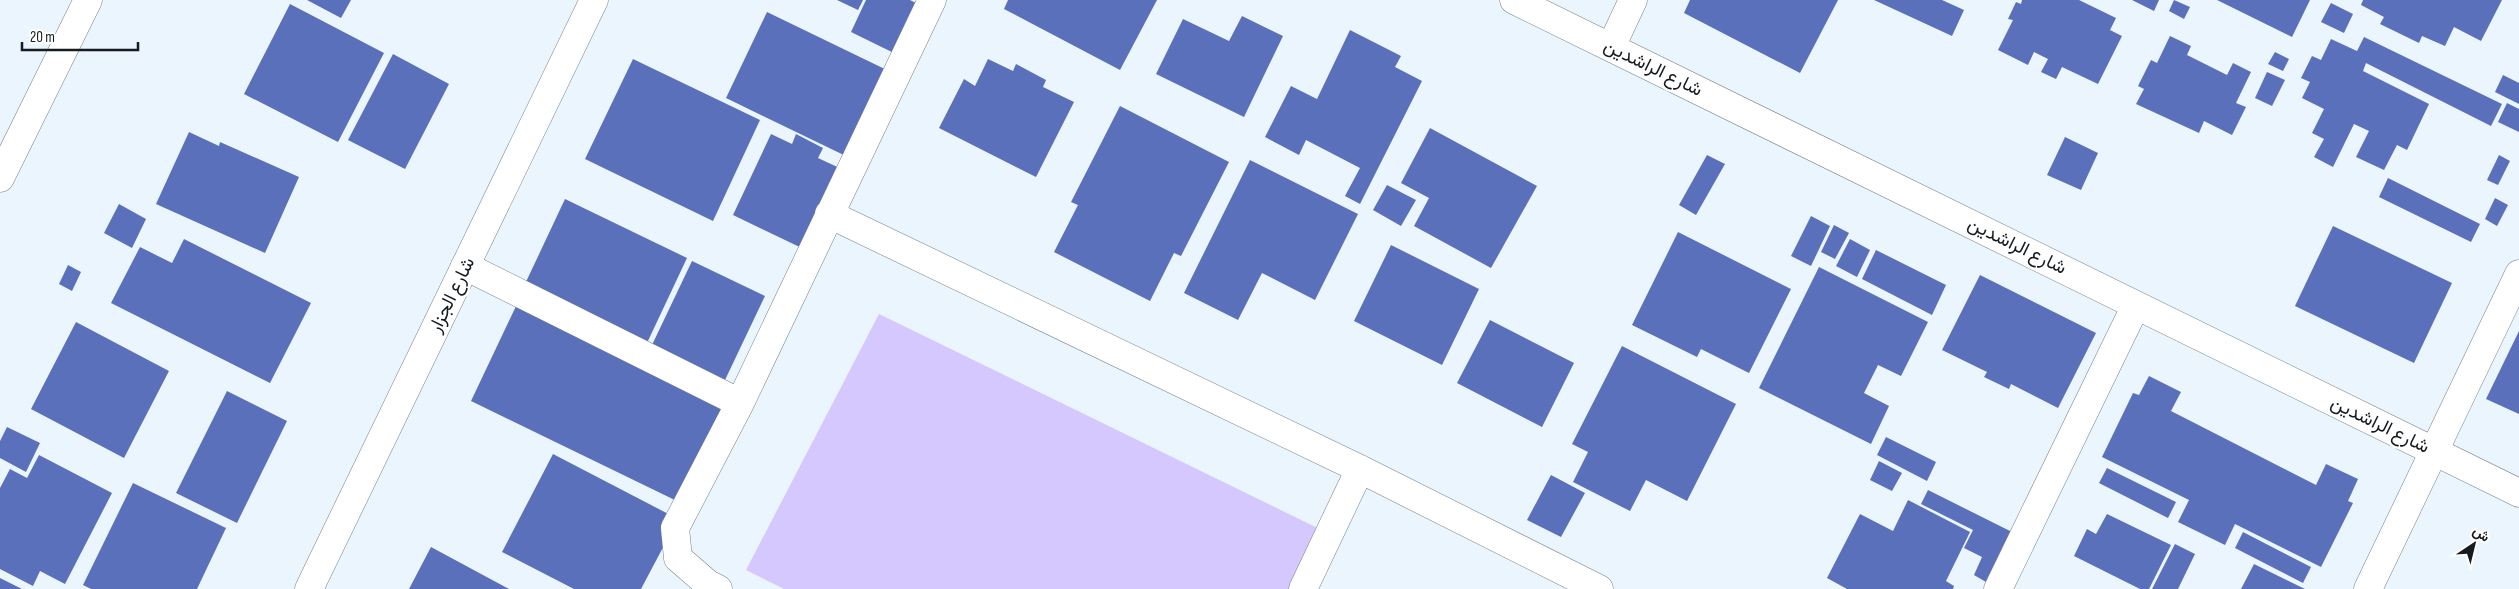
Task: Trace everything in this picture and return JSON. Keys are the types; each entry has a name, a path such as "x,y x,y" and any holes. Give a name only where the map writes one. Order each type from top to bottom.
{"street":[{"path":"0,178 88,0"},
{"name":"شارع الجزار","path":"309,589 594,0"},
{"path":"718,589 708,584 678,558 675,528 740,403 932,0"},
{"name":"شارع الراشدين","path":"1514,0 2519,493"},
{"path":"1611,47 1633,0"},
{"path":"829,214 1360,469 1599,589"},
{"path":"465,266 740,403"},
{"path":"2368,589 2519,274"},
{"path":"1998,589 2136,305"},
{"path":"1303,589 1360,469"}],"shaded area":[{"path":"879,314 1336,537 1311,589 784,589 746,570"}],"building":[{"path":"307,0 351,0 341,18"},
{"path":"837,0 863,0 858,10"},
{"path":"866,0 910,0 924,7 900,56 851,32"},
{"path":"1008,0 1157,0 1120,70 1004,9"},
{"path":"1690,0 1838,0 1800,73 1684,13"},
{"path":"1874,0 1942,0 1964,10 1952,36"},
{"path":"2022,0 2079,0 2116,18 2110,30 2122,36 2098,84 2062,67 2056,79 2041,72 2048,59 2034,52 2028,65 1998,50 2013,20 2008,19 2016,2 2021,4"},
{"path":"2132,0 2159,0 2154,11"},
{"path":"2174,0 2190,7 2184,19 2169,11"},
{"path":"2217,0 2310,0 2292,37"},
{"path":"2363,0 2502,0 2481,41 2454,27 2445,46 2422,36 2419,43 2380,24 2384,17 2361,5"},
{"path":"2331,3 2353,14 2344,33 2321,22"},
{"path":"290,4 384,53 338,142 244,94"},
{"path":"767,12 893,73 852,159 726,98"},
{"path":"1242,16 1283,36 1244,117 1156,74 1183,19 1229,41"},
{"path":"1350,30 1401,56 1395,67 1422,81 1360,204 1345,196 1360,168 1306,140 1299,155 1265,137 1291,86 1317,99"},
{"path":"2170,36 2191,46 2187,55 2227,75 2233,63 2251,72 2236,103 2246,107 2232,135 2204,121 2199,133 2136,104 2144,89 2138,86 2151,60 2157,63"},
{"path":"2364,37 2502,104 2491,126 2366,63 2363,71 2429,104 2407,150 2397,145 2384,170 2356,157 2369,131 2354,124 2333,167 2314,157 2324,139 2312,133 2324,109 2302,98 2310,82 2301,78 2312,56 2321,60 2331,39 2357,51"},
{"path":"2275,52 2289,59 2283,71 2268,64"},
{"path":"393,54 449,84 405,169 348,140"},
{"path":"633,59 760,120 713,221 585,159"},
{"path":"988,59 1013,71 1016,64 1046,80 1043,87 1074,102 1036,177 939,128 964,79 975,86"},
{"path":"2267,72 2285,80 2272,106 2255,98"},
{"path":"2503,75 2519,83 2519,104 2495,92"},
{"path":"2507,103 2519,109 2519,132 2498,122"},
{"path":"1120,106 1229,162 1181,256 1174,253 1150,301 1054,252 1078,205 1071,202"},
{"path":"1430,128 1537,186 1491,268 1414,226 1429,198 1401,183"},
{"path":"189,132 219,146 220,142 299,177 265,253 156,204"},
{"path":"771,134 792,144 796,134 823,148 818,158 846,171 808,251 733,215"},
{"path":"2065,137 2098,153 2081,190 2047,175"},
{"path":"1707,155 1725,164 1696,215 1679,205"},
{"path":"2499,155 2510,161 2498,185 2487,180"},
{"path":"1250,160 1358,214 1315,300 1262,273 1238,320 1184,293"},
{"path":"2388,178 2480,224 2471,242 2379,197"},
{"path":"1387,185 1416,200 1401,226 1373,210"},
{"path":"2495,198 2508,205 2497,226 2485,219"},
{"path":"565,199 687,258 647,343 525,284"},
{"path":"119,204 146,219 132,248 104,233"},
{"path":"1811,216 1830,226 1811,266 1791,256"},
{"path":"1834,225 1849,233 1835,259 1821,252"},
{"path":"2333,226 2452,283 2414,363 2295,306"},
{"path":"1678,232 1791,289 1749,373 1701,349 1697,357 1632,325"},
{"path":"184,239 311,303 270,383 111,303 140,247 172,263"},
{"path":"1850,239 1870,250 1857,277 1836,266"},
{"path":"1391,245 1479,289 1442,365 1354,321"},
{"path":"1876,250 1946,285 1932,315 1862,279"},
{"path":"692,261 765,296 725,380 652,345"},
{"path":"68,265 81,272 72,291 59,284"},
{"path":"1819,267 1928,322 1901,376 1878,365 1864,393 1889,406 1871,444 1759,388"},
{"path":"1980,275 2096,333 2058,408 2011,384 2009,389 1984,377 1987,372 1942,350"},
{"path":"518,302 731,405 683,504 471,401"},
{"path":"1490,320 1574,363 1542,427 1457,383"},
{"path":"76,322 169,371 124,458 31,409"},
{"path":"2519,331 2519,414 2486,399"},
{"path":"1622,346 1736,404 1687,501 1646,480 1630,511 1573,482 1588,452 1572,444"},
{"path":"2149,376 2181,392 2171,411 2316,485 2326,464 2358,479 2348,501 2353,503 2321,567 2235,524 2225,545 2178,522 2189,500 2102,457 2133,393 2139,395"},
{"path":"227,391 287,421 237,523 176,493"},
{"path":"7,427 40,443 26,472 0,458 0,441"},
{"path":"1886,437 1936,462 1927,481 1877,455"},
{"path":"553,454 678,519 641,589 574,589 502,552"},
{"path":"39,455 112,493 65,584 40,571 33,586 0,569 0,488 10,469 27,478"},
{"path":"1879,461 1902,473 1892,491 1870,480"},
{"path":"2107,468 2176,502 2168,518 2099,483"},
{"path":"1551,475 1585,493 1561,537 1527,520"},
{"path":"133,483 226,528 197,589 91,589 83,585"},
{"path":"1928,490 2012,532 1986,582 1974,575 1982,557 1964,548 1973,530 1921,504"},
{"path":"1908,500 1970,532 1946,581 1954,586 1953,589 1847,589 1827,578 1860,514 1893,531"},
{"path":"2107,514 2171,545 2149,589 2140,589 2074,556 2087,529 2096,534"},
{"path":"2243,532 2311,567 2303,583 2235,548"},
{"path":"2175,544 2195,554 2178,589 2152,589"},
{"path":"431,547 509,589 409,589"},
{"path":"2254,564 2305,589 2241,589"},
{"path":"0,578 22,589 0,589"}]}
